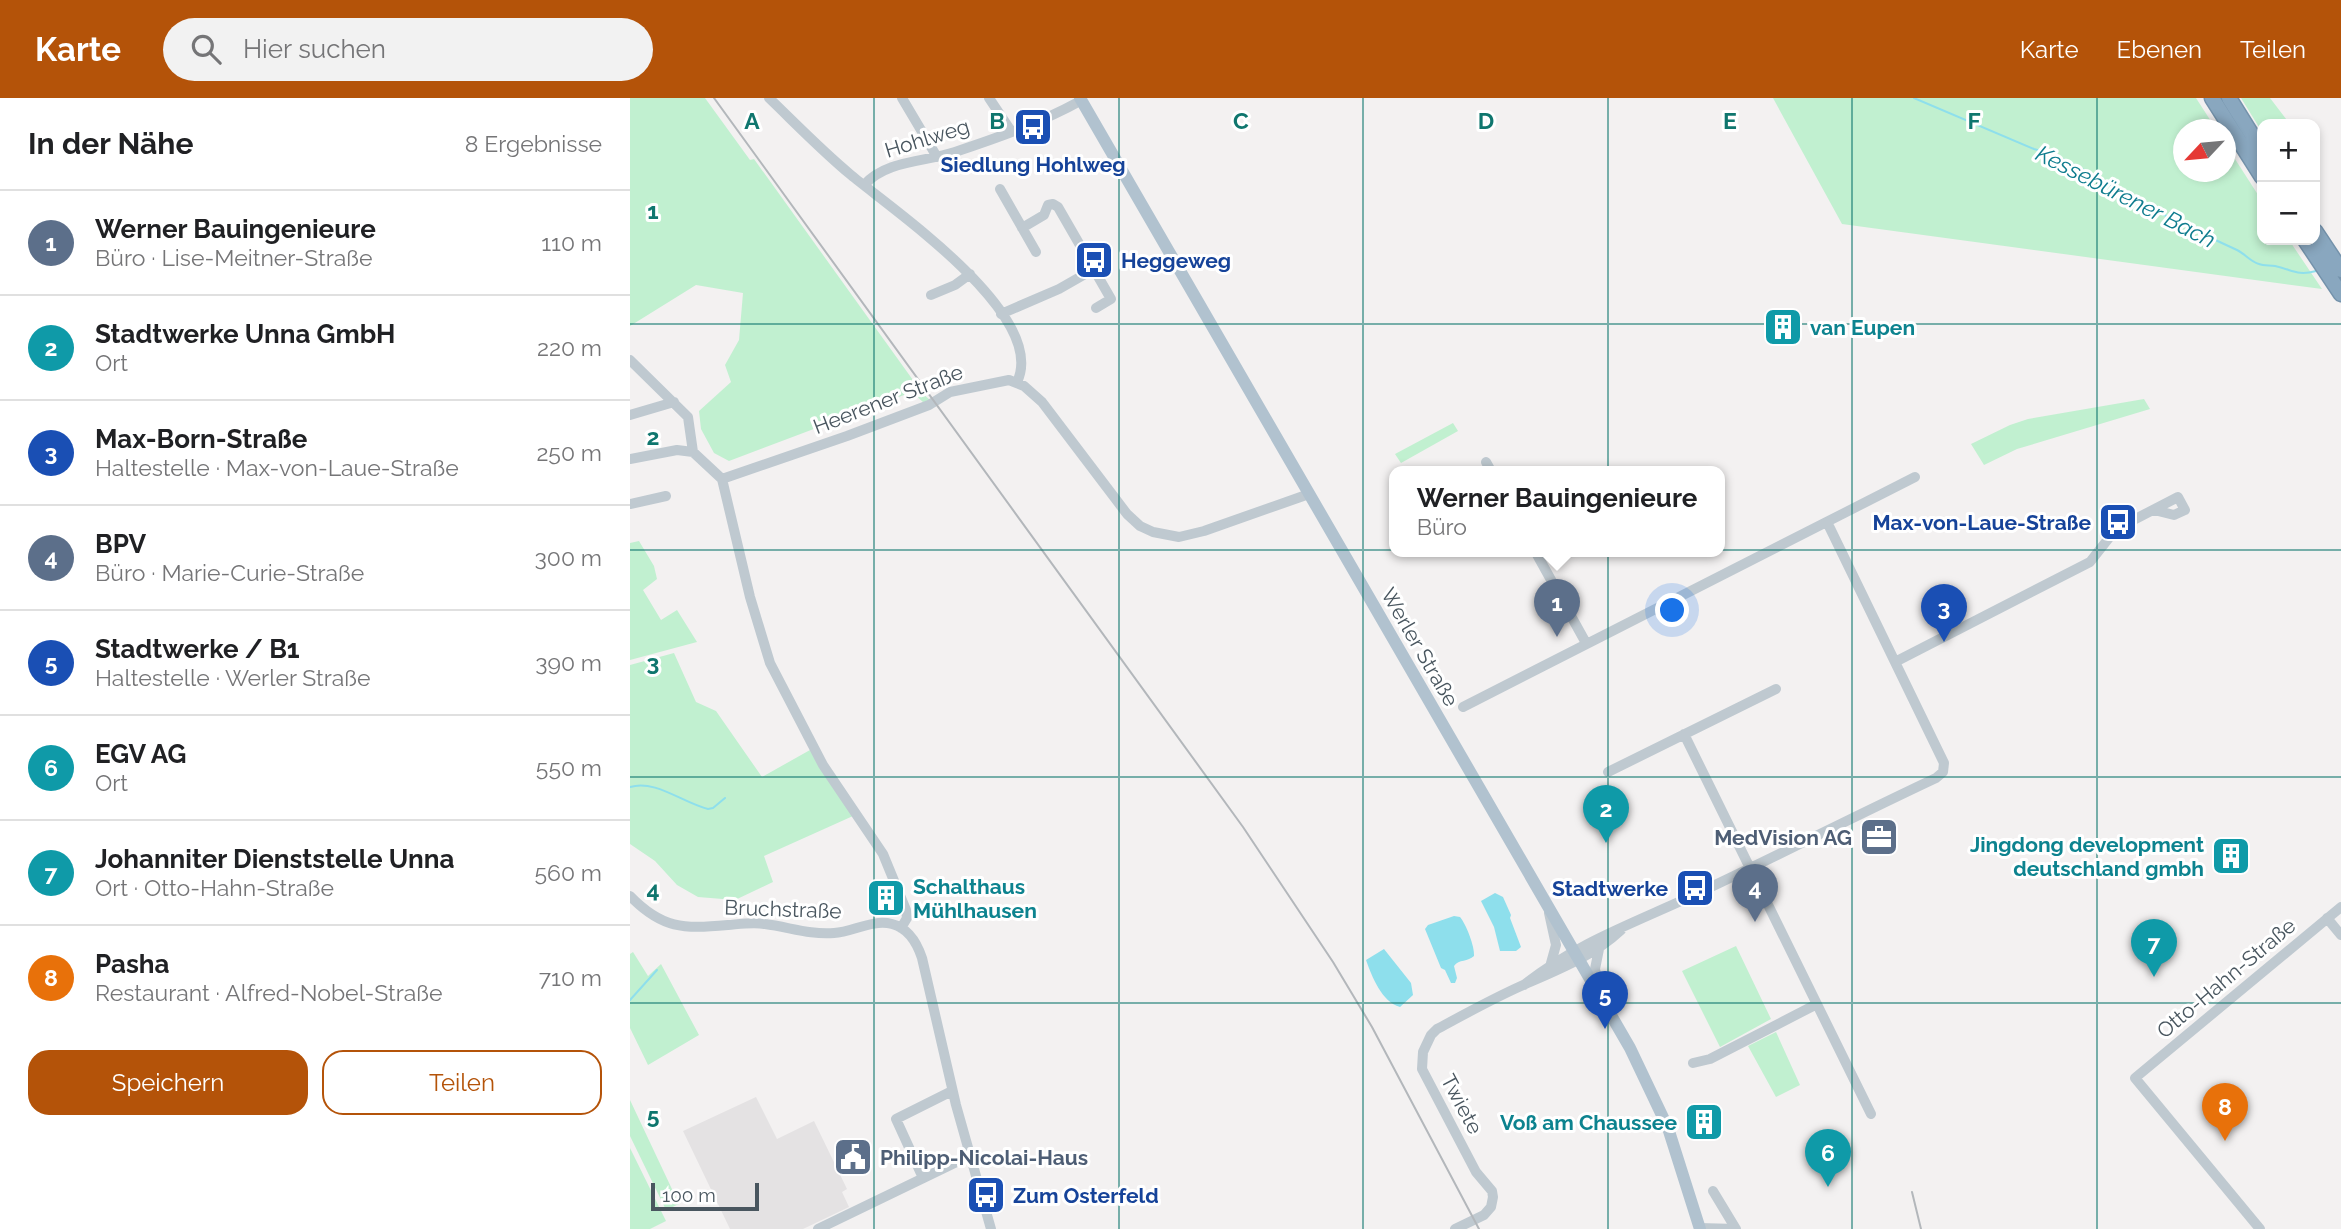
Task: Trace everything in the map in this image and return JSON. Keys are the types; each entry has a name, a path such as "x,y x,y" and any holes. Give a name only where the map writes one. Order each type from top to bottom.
{"highway":[{"path":"2212,98 2257,168"},
{"path":"2229,98 2257,143"},
{"path":"2320,238 2341,270"},
{"path":"2308,245 2341,294"}],"main road":[{"name":"Werler Straße","path":"1081,99 1600,997 1657,1102 1678,1154 1700,1228"}],"street":[{"path":"769,98 864,185 949,253 970,274 1001,314 1017,342 1021,371 1017,382 1030,390 1051,413 1127,514 1140,526 1153,532 1179,537 1204,531 1309,494"},
{"path":"902,98 937,157"},
{"path":"989,98 1011,131"},
{"name":"Hohlweg","path":"864,185 871,177 891,168 937,157 1011,131 1081,99"},
{"path":"1000,189 1035,252"},
{"path":"1022,228 1044,215 1046,207 1053,204 1058,208 1111,299 1097,309"},
{"path":"1001,314 1059,289 1094,269"},
{"path":"931,295 955,285 970,274"},
{"path":"630,360 688,417 693,452"},
{"name":"Heerener Straße","path":"722,479 859,432 929,405 950,392 1002,380 1017,382"},
{"path":"630,415 674,401"},
{"path":"630,459 677,450 693,452 722,479 750,597 770,663 823,765 884,854 906,910 907,918 901,928 910,935 919,949 952,1091 991,1229"},
{"path":"1463,707 1915,477"},
{"path":"630,504 666,496"},
{"path":"1895,662 2090,562 2116,529 2154,510"},
{"path":"1576,955 1624,927 1936,778 1943,772 1944,763 1828,522"},
{"path":"1538,557 1586,643"},
{"path":"1608,772 1776,689"},
{"path":"1684,734 1871,1114"},
{"name":"Bruchstraße","path":"630,896 650,915 685,927 764,923 817,933 839,933 875,923 888,923 901,928"},
{"name":"Otto-Hahn-Straße","path":"2260,1229 2135,1078 2341,907"},
{"path":"1548,909 1556,945 1551,963"},
{"path":"2327,918 2341,935"},
{"path":"1576,955 1599,949 1624,927"},
{"path":"1599,949 1595,969 1600,997"},
{"name":"Twiete","path":"1524,985 1551,963 1576,955"},
{"name":"Twiete","path":"1455,1229 1484,1215 1491,1208 1492,1191 1476,1172 1426,1078 1422,1069 1423,1052 1437,1029 1524,985 1546,977 1576,955"},
{"path":"1693,1063 1710,1059 1817,1004"},
{"path":"923,1178 896,1119 952,1091"},
{"path":"818,1229 969,1156"},
{"name":"Werler Straße","path":"1713,1191 1736,1229"},
{"name":"Werler Straße","path":"1700,1228 1736,1229"}],"shaded area":[{"path":"756,1097 777,1139 814,1121 847,1189 842,1192 849,1207 803,1229 730,1229 683,1131"}],"green space":[{"path":"630,98 705,98 750,160 754,159 923,394 930,400 924,403 912,392 729,461 714,453 701,429 699,411 731,382 725,365 739,340 743,293 696,285 630,326"},
{"path":"1773,98 2196,98 2210,119 2173,119 2173,182 2236,182 2236,161 2257,193 2257,245 2292,245 2322,289 1842,224"},
{"path":"2241,98 2270,98 2286,119 2257,119 2257,124"},
{"path":"2144,399 2150,409 2017,449 1984,465 1971,444 2028,419"},
{"path":"1453,423 1458,431 1401,463 1395,454"},
{"path":"639,541 654,566 657,579 643,590 661,620 677,610 697,642 630,660 630,543"},
{"path":"674,653 696,702 716,711 762,777 810,750 853,816 764,856 773,882 735,900 698,897 677,885 655,861 630,844 630,665"},
{"path":"1736,946 1771,1019 1720,1047 1682,971"},
{"path":"633,952 648,976 661,964 699,1035 648,1065 630,1028 630,954"},
{"path":"1776,1032 1800,1085 1776,1097 1748,1046"},
{"path":"630,1100 679,1204 666,1210 630,1136"},
{"path":"630,1148 666,1221 650,1229 630,1229"}],"water":[{"path":"1495,893 1503,897 1511,915 1521,947 1516,951 1500,951 1494,927 1481,901"},
{"path":"1454,916 1460,917 1465,925 1474,956 1454,966 1457,978 1455,983 1451,983 1445,970 1441,968 1425,929 1428,925"},
{"path":"1384,949 1411,983 1413,995 1400,1007 1383,994 1366,960"}],"waterway":[{"name":"Kessebürener Bach","path":"1914,98 2075,165 2164,215 2237,250 2256,263 2299,273 2316,271"},
{"path":"630,787 649,786 708,809 725,798"},
{"path":"630,1000 657,970"}],"railway":[{"path":"714,98 1243,827 1333,962 1372,1027 1479,1229"},
{"path":"1912,1192 1921,1229"}],"place":[{"name":"Siedlung Hohlweg","path":"1033,127"},
{"name":"Heggeweg","path":"1094,260"},
{"name":"van Eupen","path":"1783,327"},
{"name":"Max-von-Laue-Straße","path":"2118,522"},
{"name":"Werner Bauingenieure","path":"1557,637"},
{"name":"Max-Born-Straße","path":"1944,642"},
{"name":"MedVision AG","path":"1879,837"},
{"name":"Stadtwerke Unna GmbH","path":"1606,843"},
{"name":"Jingdong development deutschland gmbh","path":"2231,856"},
{"name":"Stadtwerke","path":"1695,888"},
{"name":"Schalthaus Mühlhausen","path":"886,898"},
{"name":"BPV","path":"1755,922"},
{"name":"Johanniter Dienststelle Unna","path":"2154,977"},
{"name":"Stadtwerke / B1","path":"1605,1029"},
{"name":"Voß am Chaussee","path":"1704,1122"},
{"name":"Pasha","path":"2225,1141"},
{"name":"Philipp-Nicolai-Haus","path":"853,1157"},
{"name":"EGV AG","path":"1828,1187"},
{"name":"Zum Osterfeld","path":"986,1195"}]}
